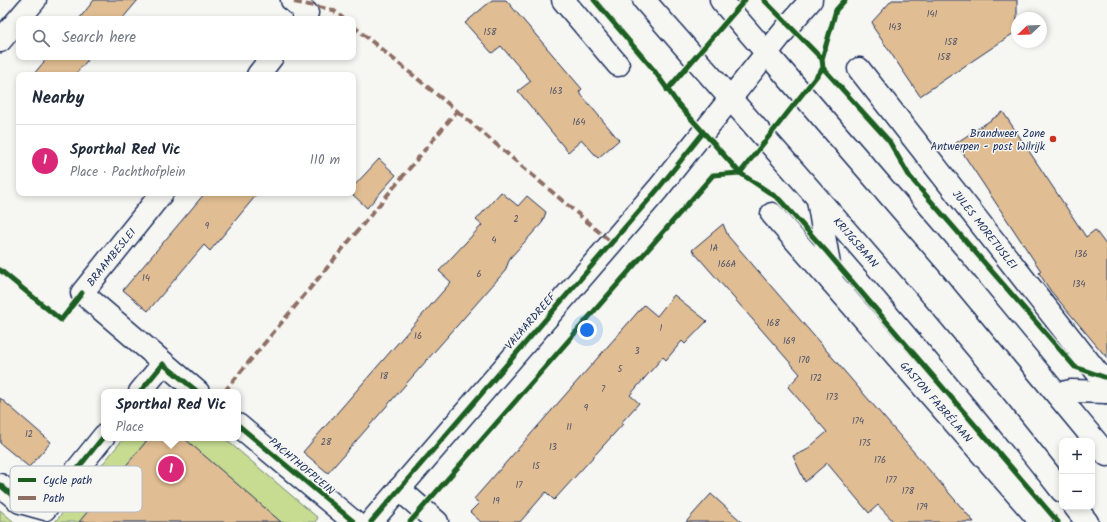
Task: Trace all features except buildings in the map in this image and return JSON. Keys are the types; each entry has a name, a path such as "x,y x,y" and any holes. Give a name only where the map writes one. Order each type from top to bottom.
{"street":[{"path":"21,16 34,0"},
{"path":"292,0 307,13 305,16"},
{"path":"563,0 618,65"},
{"name":"KRIJGSBAAN","path":"644,0 910,304 1059,486"},
{"path":"721,0 949,264 1107,455"},
{"name":"VALAARDREEF","path":"371,522 658,189 767,52 811,0"},
{"path":"0,41 16,22"},
{"path":"260,72 270,60"},
{"name":"JULES MORETUSLEI","path":"859,69 1100,376 1107,392 1071,391 1058,394"},
{"name":"BRAAMBESLEI","path":"160,196 82,293 163,364"},
{"path":"818,200 832,282"},
{"name":"GASTON FABRÉLAAN","path":"772,214 1041,522"},
{"path":"142,389 163,364 194,389"},
{"name":"PACHTHOFPLEIN","path":"241,428 354,522"},
{"path":"79,466 101,440"},
{"path":"0,485 10,494"},
{"path":"399,489 438,522"},
{"path":"1077,510 1087,522"}],"green space":[{"path":"122,441 228,441 318,518 315,522 55,522 63,512 142,512 142,466 101,466"},
{"path":"0,510 14,522 0,522"}],"marked path":[{"path":"294,2 333,10 340,16"},
{"path":"226,389 457,111 356,28"},
{"path":"457,111 611,242"}],"cycle path":[{"path":"594,0 653,69 678,104 740,173 779,199 826,251 1058,522"},
{"path":"667,90 745,0"},
{"path":"764,0 822,59"},
{"path":"845,0 836,10 822,59 823,68 889,141 910,177 1075,367 1107,378"},
{"path":"410,522 713,175 740,173 823,68"},
{"path":"371,522 658,189 703,133"},
{"path":"0,270 61,320 82,293"},
{"path":"142,389 163,364 194,389"},
{"path":"241,428 354,522"},
{"path":"80,466 101,440"},
{"path":"0,485 10,494"}],"place":[{"name":"Brandweer Zone Antwerpen - post Wilrijk","path":"1053,139"},
{"name":"Sporthal Red Vic","path":"171,469"}]}
